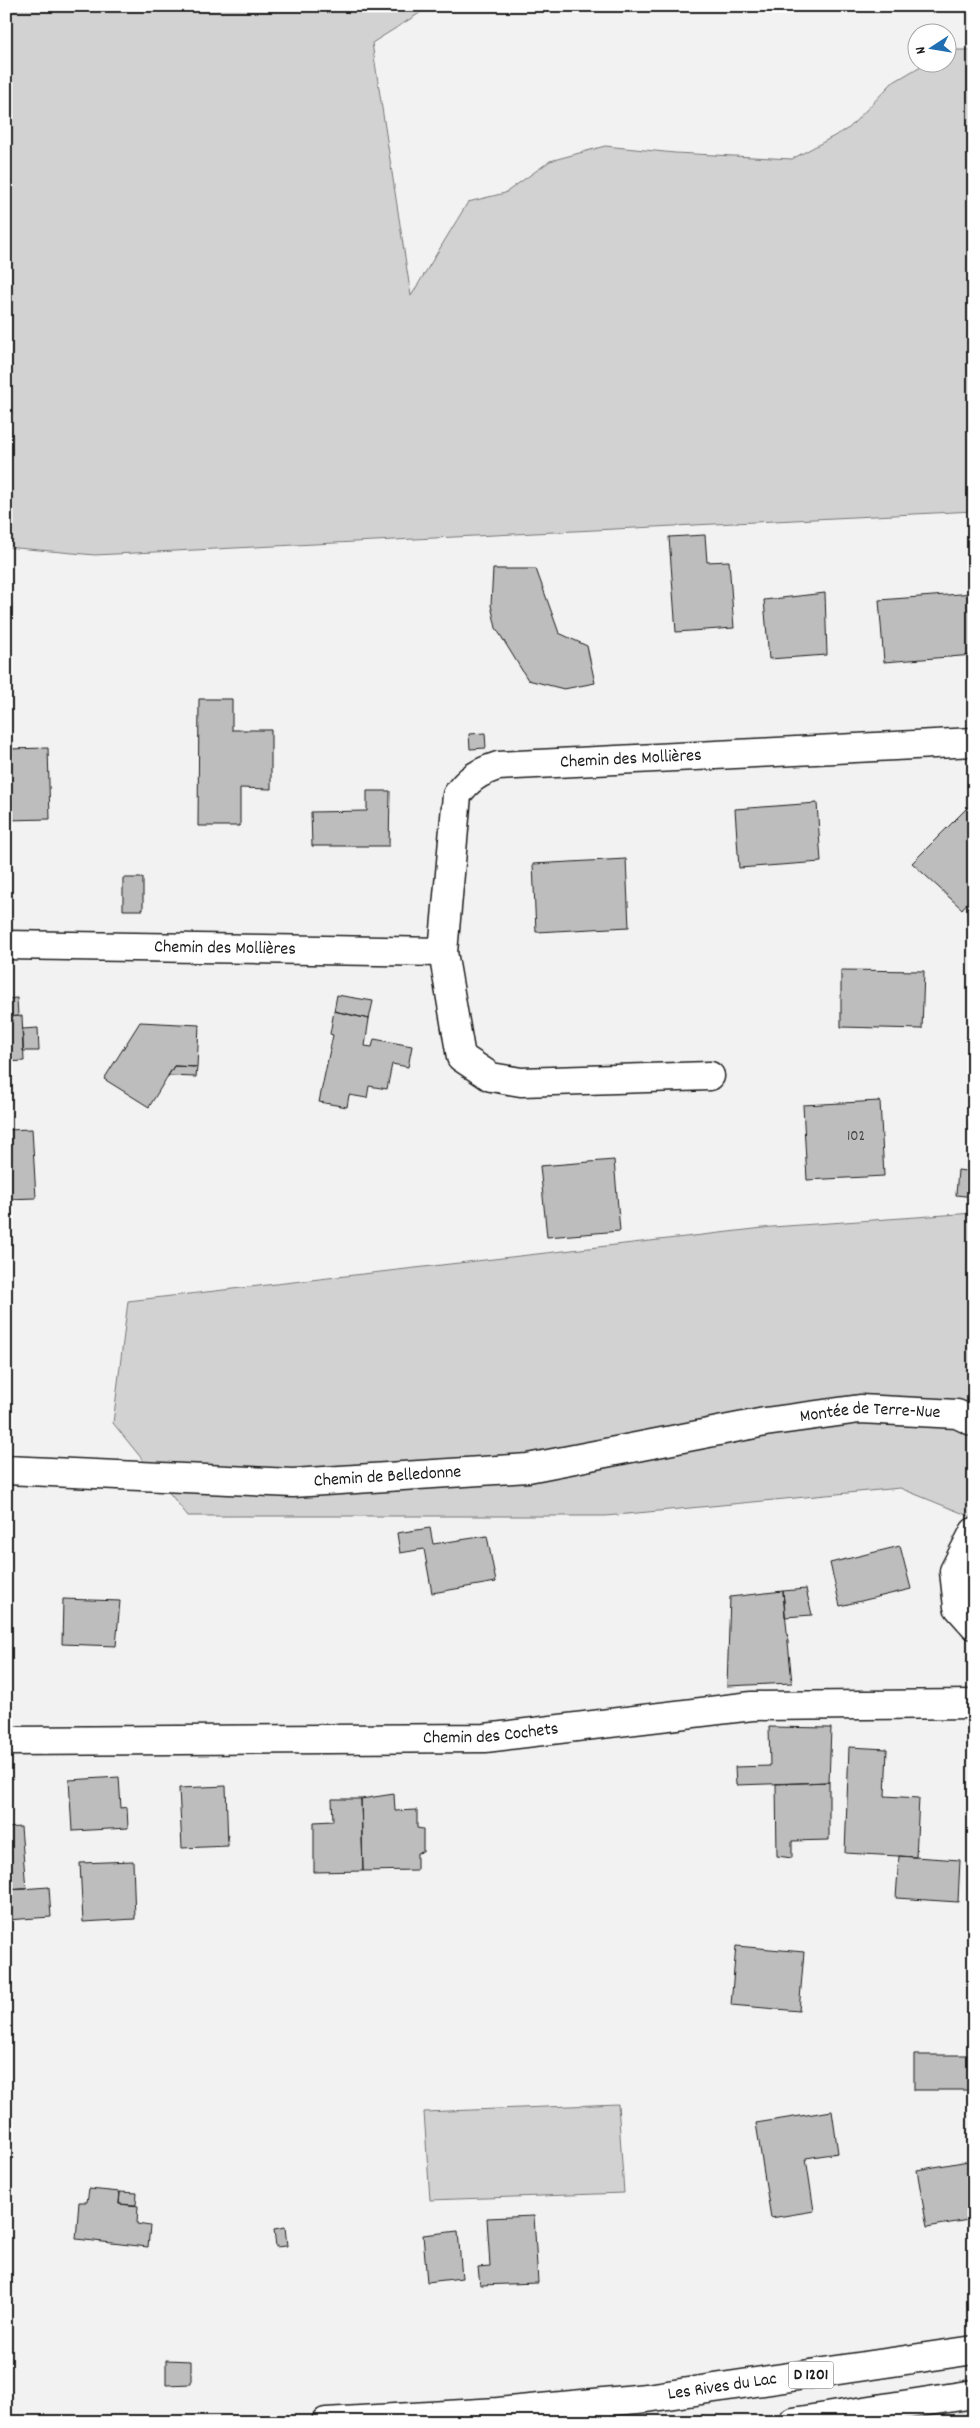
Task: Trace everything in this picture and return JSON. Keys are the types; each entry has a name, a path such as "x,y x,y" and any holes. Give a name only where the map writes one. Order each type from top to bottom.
{"street":[{"name":"Chemin des Mollières","path":"710,1076 521,1082 490,1077 460,1057 443,952 457,795 465,783 486,770 498,766 974,742"},
{"name":"Chemin des Mollières","path":"6,945 443,952"},
{"name":"Montée de Terre-Nue","path":"765,1422 860,1409 956,1414 974,1422"},
{"name":"Chemin de Belledonne","path":"6,1470 294,1483 528,1468 765,1422"},
{"path":"974,1532 954,1571 958,1607 974,1625"},
{"name":"Chemin des Cochets","path":"6,1741 485,1738 752,1706 974,1704"},
{"name":"Les Rives du Lac","path":"326,2422 498,2412 647,2398 974,2350"},
{"path":"792,2422 974,2394"}],"shaded area":[{"path":"6,6 549,6 423,11 372,43 411,296 468,202 505,193 550,161 605,146 675,153 792,159 849,128 892,83 911,72 958,72 958,50 974,50 974,511 95,555 6,547"},
{"path":"974,1213 974,1518 900,1488 606,1516 188,1516 113,1423 128,1301 772,1227"},
{"path":"618,2104 624,2193 430,2200 424,2112"}],"building":[{"path":"705,535 707,562 729,561 734,628 676,632 669,537"},
{"path":"493,569 536,569 559,633 587,646 595,683 564,689 528,680 496,628 491,605"},
{"path":"825,593 827,655 769,659 764,600"},
{"path":"974,593 974,655 884,662 879,600"},
{"path":"199,699 232,699 232,730 271,730 271,789 240,788 240,826 198,826"},
{"path":"485,733 486,748 470,749 469,734"},
{"path":"48,748 50,819 6,820 6,749"},
{"path":"367,791 390,791 389,846 312,846 311,812 367,811"},
{"path":"817,803 821,862 739,868 735,809"},
{"path":"970,805 974,805 974,895 962,909 912,863"},
{"path":"626,859 629,927 536,932 533,864"},
{"path":"123,878 143,878 143,910 123,910"},
{"path":"841,970 924,971 922,1029 841,1027"},
{"path":"337,995 373,1001 369,1019 334,1011"},
{"path":"17,998 18,1016 6,1017 6,999"},
{"path":"334,1011 369,1019 365,1046 372,1047 374,1039 412,1046 408,1067 392,1064 387,1089 369,1086 367,1098 349,1095 347,1107 319,1102 333,1035 330,1034"},
{"path":"22,1016 24,1061 6,1062 6,1017"},
{"path":"140,1022 199,1025 197,1067 174,1066 149,1107 104,1079"},
{"path":"38,1028 39,1051 23,1051 22,1029"},
{"path":"174,1066 197,1067 196,1077 168,1076"},
{"path":"880,1101 884,1176 807,1180 803,1105"},
{"path":"32,1129 36,1198 6,1199 6,1130"},
{"path":"614,1160 620,1231 547,1237 540,1166"},
{"path":"958,1170 974,1172 974,1197 956,1195"},
{"path":"430,1528 433,1544 487,1536 496,1582 432,1593 424,1549 400,1553 397,1533"},
{"path":"900,1546 911,1589 840,1606 830,1563"},
{"path":"806,1589 812,1615 785,1617 783,1591"},
{"path":"783,1591 792,1683 727,1686 730,1597"},
{"path":"63,1599 120,1601 116,1646 62,1644"},
{"path":"769,1727 831,1728 829,1782 736,1785 735,1767 770,1766"},
{"path":"849,1747 887,1749 885,1796 919,1798 916,1857 845,1853"},
{"path":"119,1777 121,1808 127,1807 128,1828 72,1831 69,1780"},
{"path":"829,1782 829,1840 792,1841 792,1858 777,1856 776,1784"},
{"path":"226,1786 228,1846 182,1848 179,1788"},
{"path":"394,1794 395,1811 417,1810 417,1828 423,1829 423,1852 417,1853 417,1870 363,1871 361,1799"},
{"path":"332,1799 361,1799 363,1871 314,1872 314,1822 333,1821"},
{"path":"21,1827 26,1889 6,1890 6,1828"},
{"path":"899,1856 960,1860 958,1902 896,1898"},
{"path":"133,1861 135,1919 83,1922 80,1863"},
{"path":"49,1887 51,1917 6,1920 6,1890"},
{"path":"736,1946 804,1952 799,2011 731,2005"},
{"path":"914,2055 972,2055 972,2090 914,2090"},
{"path":"832,2111 838,2153 806,2158 814,2211 771,2218 756,2123"},
{"path":"974,2160 974,2219 927,2227 917,2170"},
{"path":"89,2189 120,2192 119,2204 138,2206 137,2224 150,2226 148,2247 76,2239 79,2202 87,2202"},
{"path":"120,2192 137,2193 136,2205 119,2204"},
{"path":"534,2216 538,2283 480,2285 478,2267 490,2266 487,2218"},
{"path":"285,2227 287,2246 276,2247 274,2229"},
{"path":"458,2231 462,2278 427,2282 423,2235"},
{"path":"166,2360 191,2361 191,2384 166,2385"}]}
